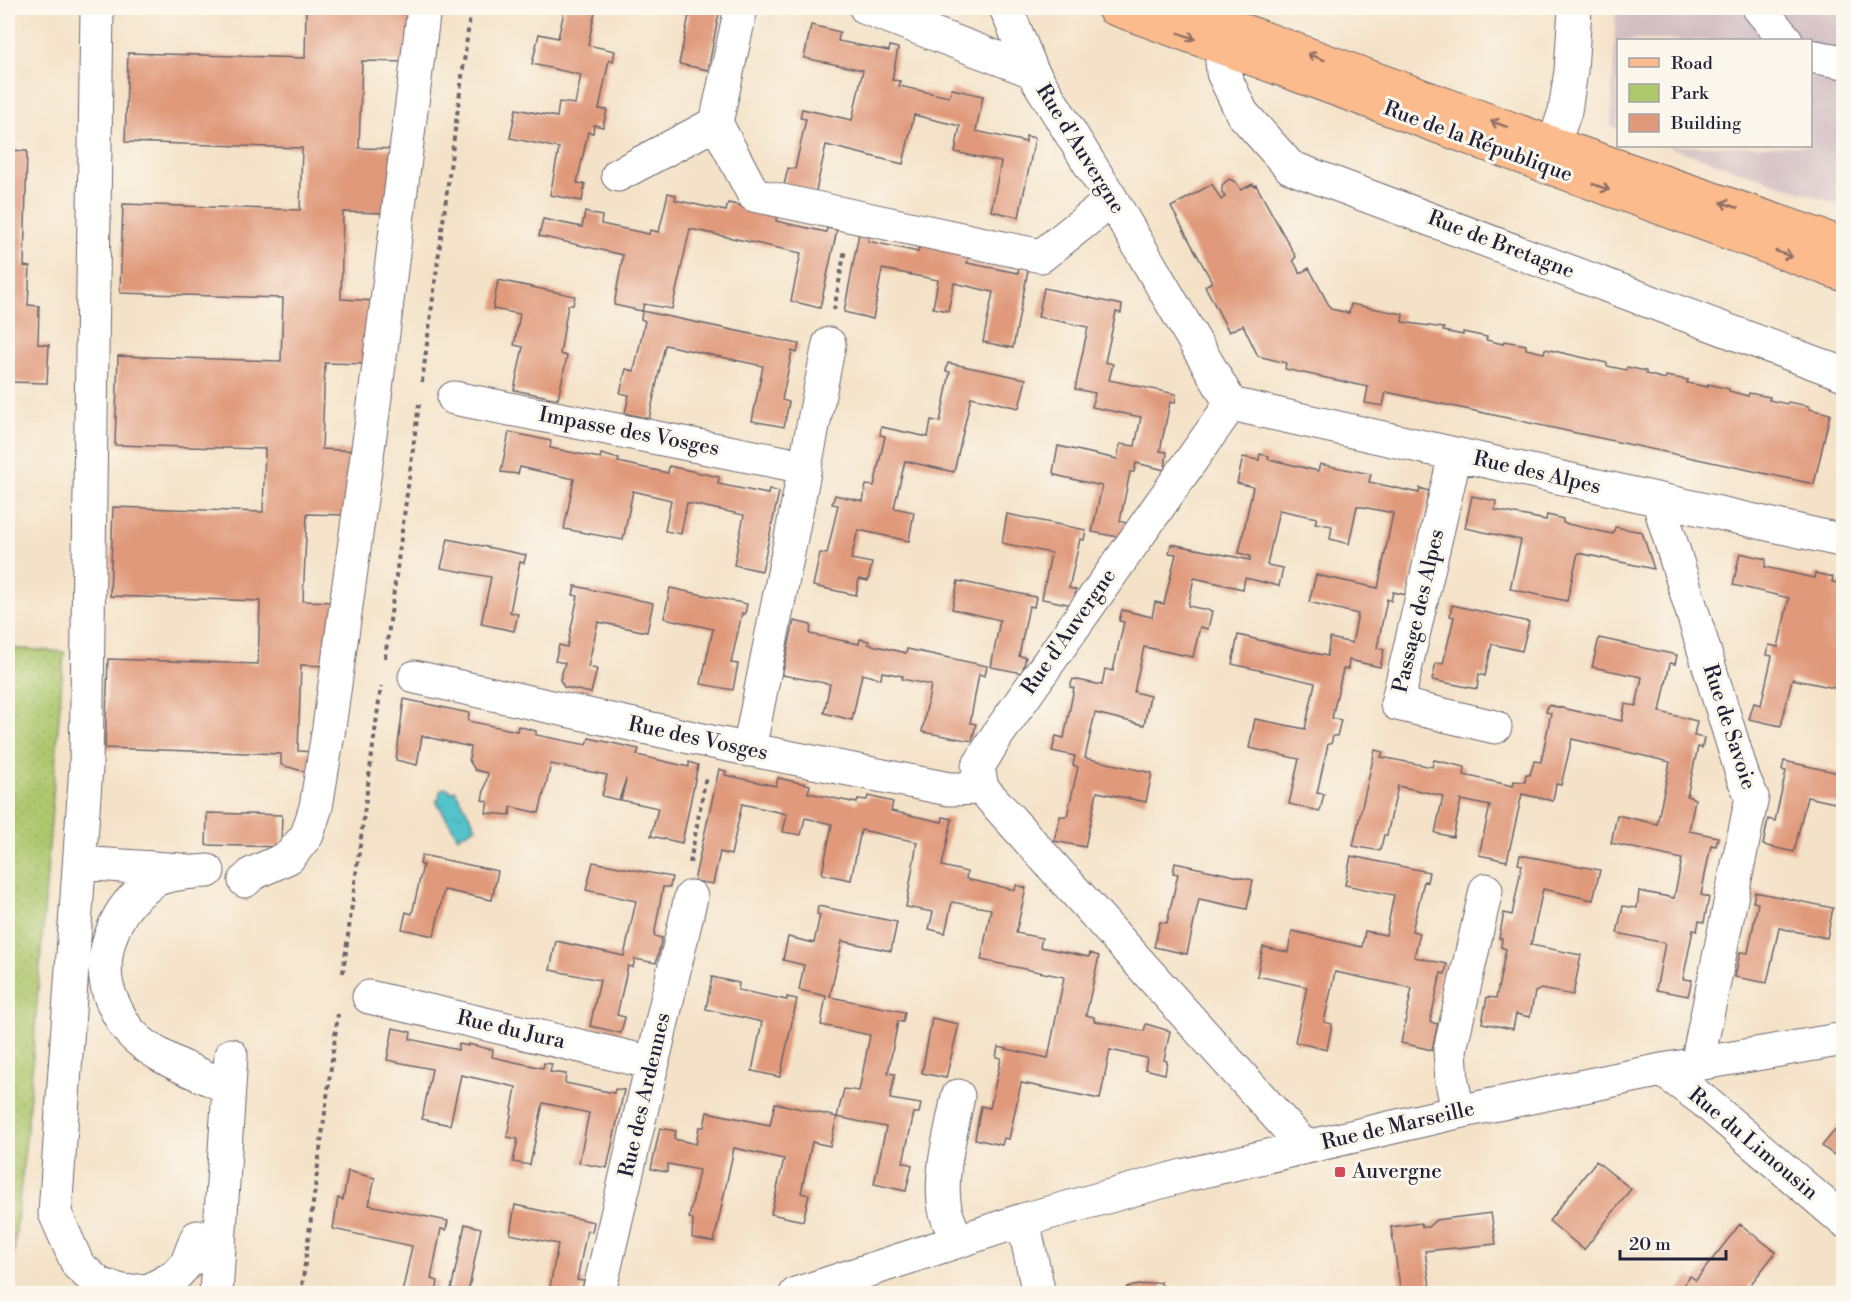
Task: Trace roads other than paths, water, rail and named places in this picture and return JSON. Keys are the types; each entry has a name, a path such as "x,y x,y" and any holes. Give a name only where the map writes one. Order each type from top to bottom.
{"main road":[{"name":"Rue de la République","path":"1113,8 1221,48 1550,155 1844,244"},
{"name":"Rue de la République","path":"1182,8 1844,275"}],"street":[{"path":"97,8 86,767 55,1213 78,1265 99,1284 126,1292 150,1290 174,1277 187,1263 197,1237 219,1236"},
{"path":"80,864 208,871 248,877 289,857 307,835 316,807 329,727 372,420 424,8"},
{"path":"741,8 716,123 753,195 1041,256 1112,200"},
{"name":"Rue d'Auvergne","path":"866,8 1032,71"},
{"name":"Rue d'Auvergne","path":"982,788 978,767 998,734 1231,404 1112,200 1032,71 1006,8"},
{"path":"1550,155 1565,111 1575,8"},
{"path":"1759,8 1785,39"},
{"name":"Rue de Bretagne","path":"1221,48 1223,73 1242,113 1290,166 1844,374"},
{"path":"1812,56 1844,62"},
{"path":"618,175 716,123"},
{"path":"749,750 829,344"},
{"name":"Impasse des Vosges","path":"454,398 805,466"},
{"name":"Rue des Alpes","path":"1231,404 1844,541"},
{"name":"Passage des Alpes","path":"1455,455 1397,704 1495,727"},
{"name":"Rue de Savoie","path":"1658,500 1743,777 1752,797 1697,1064"},
{"name":"Rue des Vosges","path":"415,677 749,750 949,789 982,788"},
{"path":"982,788 1305,1147"},
{"path":"208,871 157,879 130,900 118,918 106,951 107,986 125,1025 145,1045 190,1070 228,1087"},
{"path":"1458,1112 1452,1082 1450,1050 1486,890"},
{"name":"Rue des Ardennes","path":"602,1293 600,1288 691,897"},
{"path":"74,946 106,951"},
{"name":"Rue du Jura","path":"369,997 653,1063"},
{"name":"Rue de Marseille","path":"796,1293 1023,1220 1186,1175 1458,1112 1662,1070 1844,1039"},
{"path":"216,1293 231,1055"},
{"name":"Rue du Limousin","path":"1662,1070 1703,1100 1844,1221"},
{"path":"958,1096 944,1176 944,1203 947,1217 958,1242"},
{"path":"1023,1220 1039,1293"}],"water":[{"path":"444,788 451,792 455,790 476,827 458,837 436,801 439,799 440,791"}],"place":[{"name":"Auvergne","path":"1340,1172"}]}
